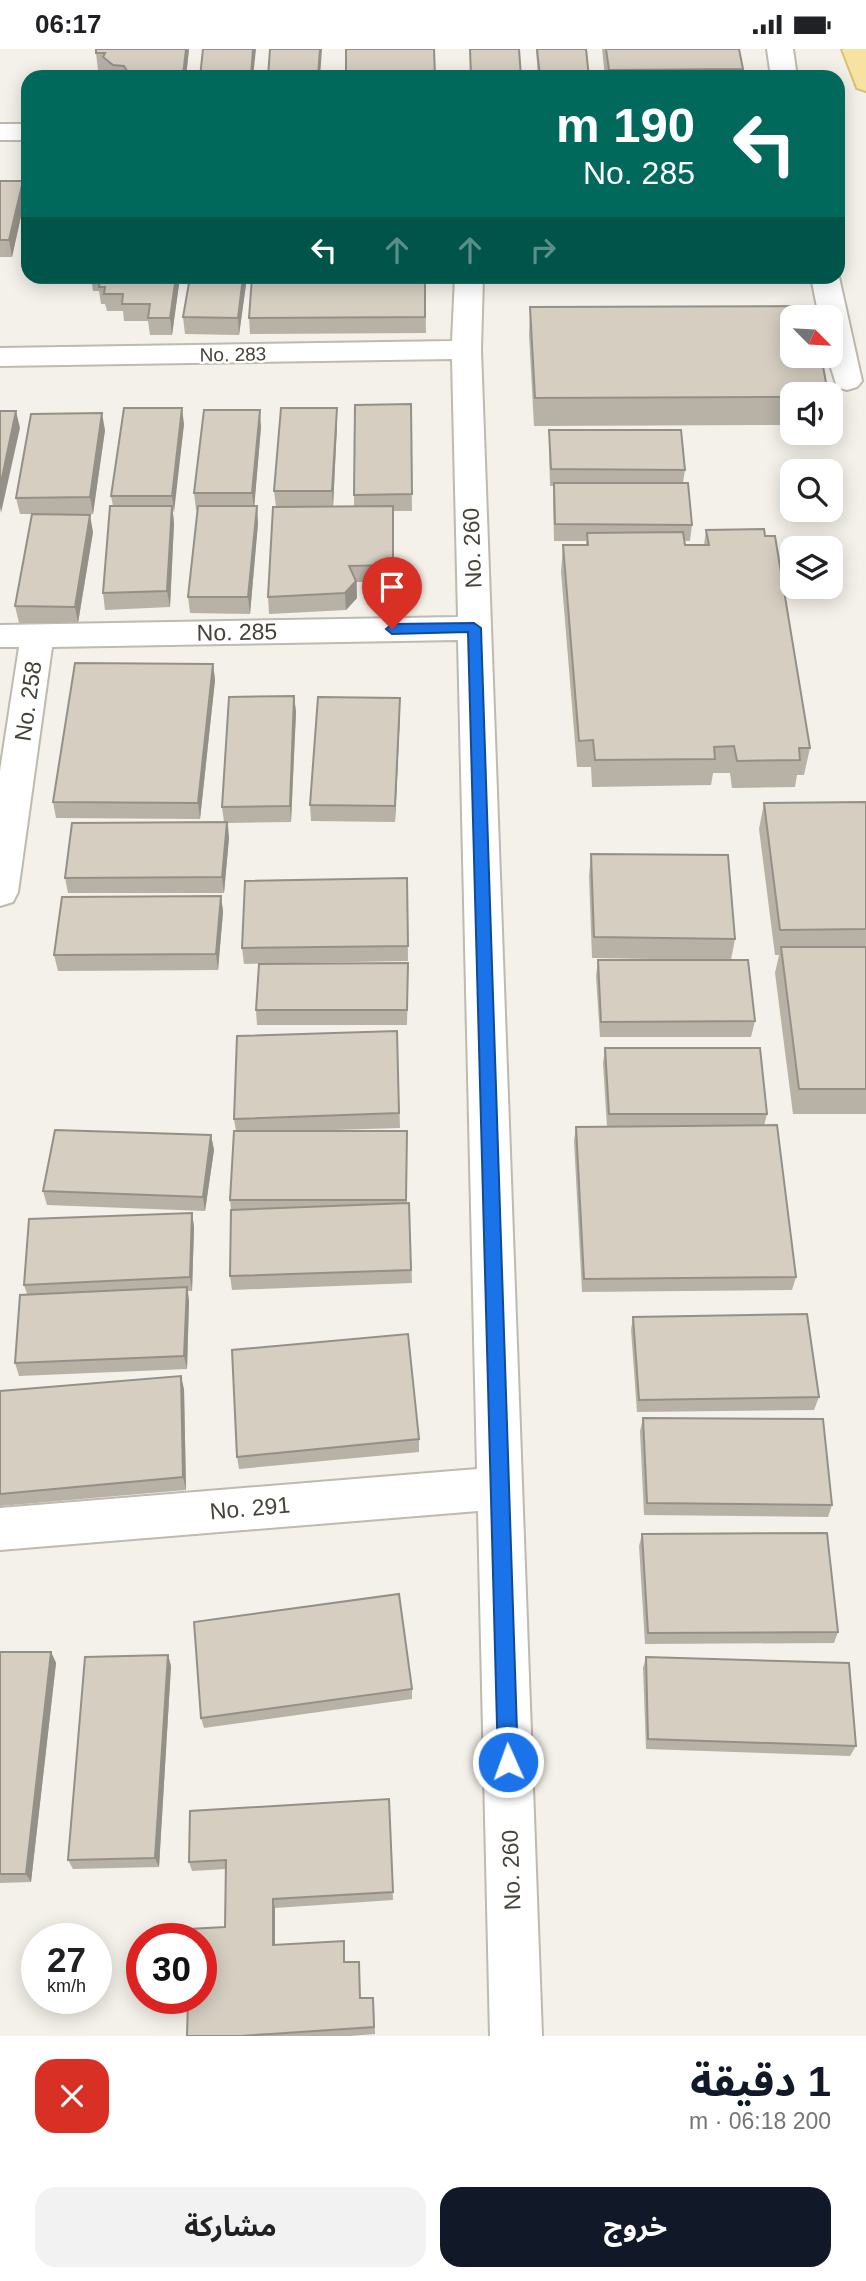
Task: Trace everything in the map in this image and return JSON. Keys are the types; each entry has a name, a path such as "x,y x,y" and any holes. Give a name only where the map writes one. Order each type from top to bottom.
{"main road":[{"path":"855,49 866,83"}],"street":[{"path":"780,49 784,70"},
{"path":"0,132 21,132"},
{"name":"No. 260","path":"468,284 466,350 516,2036"},
{"path":"826,284 847,381"},
{"name":"No. 283","path":"0,357 466,350"},
{"name":"No. 285","path":"0,636 474,628"},
{"name":"No. 258","path":"0,892 5,822 37,635"},
{"name":"No. 291","path":"0,1529 500,1488"}],"building":[{"path":"96,49 186,49 184,70 126,70 124,66 113,65 103,57 105,53 96,53"},
{"path":"203,49 253,49 252,70 201,70"},
{"path":"270,49 320,49 318,70 268,70"},
{"path":"346,49 434,49 435,70 346,70"},
{"path":"470,49 519,49 520,70 471,70"},
{"path":"537,49 586,49 588,70 539,70"},
{"path":"606,49 739,49 743,69 609,70"},
{"path":"0,181 21,181 9,240 0,240"},
{"path":"99,284 175,284 170,318 148,318 150,304 122,304 123,294 104,294 105,287 99,287"},
{"path":"189,284 242,284 238,318 183,317"},
{"path":"251,284 425,284 425,317 249,318"},
{"path":"780,306 780,368 823,368 826,382 780,382 780,397 535,398 530,307"},
{"path":"411,404 412,494 354,495 355,405"},
{"path":"124,408 182,408 172,496 111,496"},
{"path":"281,408 337,408 332,491 274,491"},
{"path":"204,410 260,410 252,493 194,493"},
{"path":"0,411 16,411 0,487"},
{"path":"102,413 90,497 16,498 31,414"},
{"path":"549,430 681,430 685,470 551,469"},
{"path":"554,483 688,483 692,525 555,524"},
{"path":"110,506 172,506 167,591 103,593"},
{"path":"198,506 257,506 248,597 188,597"},
{"path":"393,506 393,565 349,566 356,581 345,593 268,597 273,507"},
{"path":"32,514 90,515 75,607 15,606"},
{"path":"764,529 765,536 775,536 780,566 780,599 785,599 810,748 799,748 800,760 737,761 734,746 714,747 715,759 595,760 593,740 579,741 563,545 588,545 587,533 683,532 685,545 709,545 706,530"},
{"path":"75,663 213,664 198,803 53,802"},
{"path":"294,696 290,806 222,807 229,697"},
{"path":"318,697 400,698 395,806 310,805"},
{"path":"866,802 866,929 780,930 764,803"},
{"path":"227,822 222,877 65,878 72,823"},
{"path":"591,854 728,855 735,939 594,937"},
{"path":"407,878 408,946 242,948 245,881"},
{"path":"221,896 216,954 54,955 62,897"},
{"path":"781,947 866,947 866,1089 799,1089"},
{"path":"598,960 748,960 755,1021 601,1022"},
{"path":"408,963 407,1010 256,1010 259,964"},
{"path":"397,1031 399,1113 234,1119 237,1036"},
{"path":"605,1048 760,1048 767,1114 609,1114"},
{"path":"777,1125 796,1277 584,1279 576,1127"},
{"path":"55,1130 211,1135 203,1197 43,1191"},
{"path":"234,1131 407,1131 406,1200 230,1200"},
{"path":"409,1203 411,1270 230,1276 231,1210"},
{"path":"192,1213 190,1277 24,1285 29,1219"},
{"path":"187,1287 184,1356 15,1363 20,1295"},
{"path":"807,1314 819,1397 639,1400 633,1317"},
{"path":"408,1334 419,1439 237,1457 232,1350"},
{"path":"181,1376 183,1477 0,1494 0,1391"},
{"path":"643,1418 823,1419 832,1505 647,1503"},
{"path":"827,1533 838,1632 648,1633 642,1534"},
{"path":"399,1594 412,1689 201,1718 194,1622"},
{"path":"0,1652 51,1652 26,1874 0,1874"},
{"path":"168,1655 155,1858 68,1860 85,1657"},
{"path":"646,1657 849,1663 856,1746 648,1739"},
{"path":"389,1799 393,1892 273,1899 273,1945 344,1941 344,1962 359,1962 360,1998 373,1998 374,2027 241,2036 187,2036 188,2014 217,2014 217,1927 225,1927 226,1860 189,1862 190,1811"}],"route":[{"path":"392,629 474,628 508,1762"}]}
